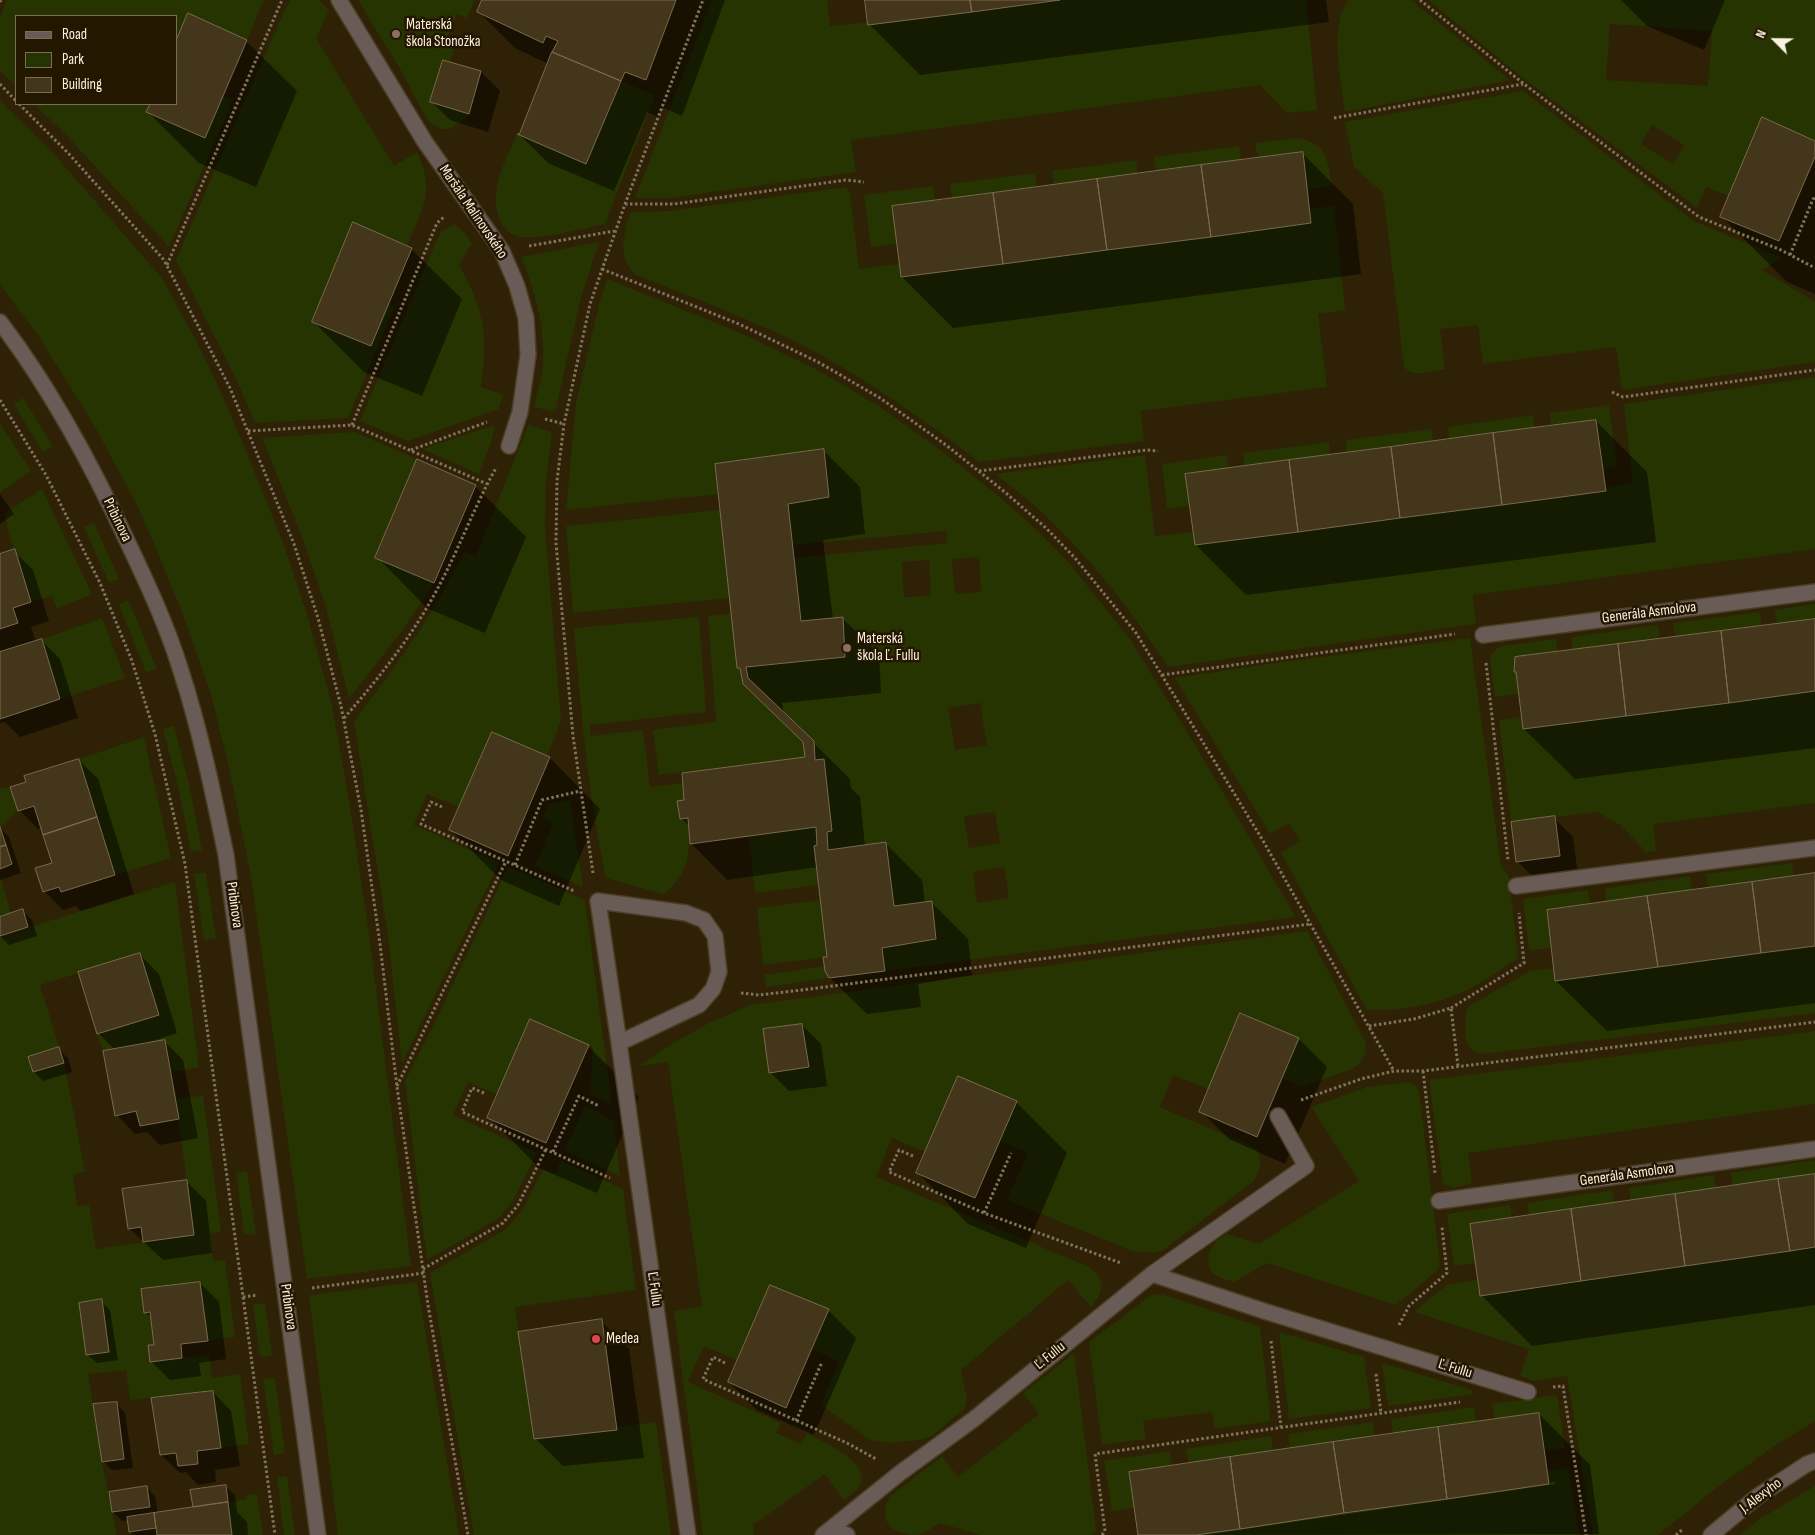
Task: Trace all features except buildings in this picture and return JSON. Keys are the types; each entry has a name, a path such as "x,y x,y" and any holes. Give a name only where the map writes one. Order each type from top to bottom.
{"street":[{"name":"Maršála Malinovského","path":"339,0 425,142 502,251 516,286 526,318 528,355 520,412 509,446"},
{"name":"Pribinova","path":"0,322 21,350 78,442 147,582 180,666 207,762 226,855 318,1535"},
{"name":"Generála Asmolova","path":"1483,635 1815,592"},
{"path":"1516,886 1815,848"},
{"path":"598,901 686,913 704,920 715,936 719,972 713,990 699,1005 620,1043"},
{"name":"Ľ. Fullu","path":"598,901 620,1043 688,1535"},
{"name":"Ľ. Fullu","path":"826,1532 900,1473 974,1419 1152,1274 1306,1166 1278,1116"},
{"name":"Generála Asmolova","path":"1439,1201 1815,1149"},
{"name":"Ľ. Fullu","path":"1152,1274 1267,1312 1528,1392"},
{"name":"J. Alexyho","path":"1711,1535 1766,1491 1806,1464 1815,1461"},
{"name":"Ľ. Fullu","path":"826,1532 847,1535"}],"path":[{"path":"167,265 282,0"},
{"path":"598,901 573,736 556,543 558,481 564,424 590,304 625,204 703,0"},
{"path":"1420,0 1524,84 1699,217 1790,255 1815,268"},
{"path":"0,84 15,100"},
{"path":"1334,118 1524,84"},
{"path":"20,105 69,154 167,265 230,388 294,544 318,618 343,718 361,810 380,944 397,1087 424,1271 468,1535"},
{"path":"625,204 674,204 846,180 864,182"},
{"path":"352,425 437,223 464,197"},
{"path":"1790,255 1815,198"},
{"path":"502,251 615,231"},
{"path":"602,269 739,324 818,362 880,398 978,471 1046,528 1074,558 1136,633 1262,839 1394,1071"},
{"path":"1612,392 1623,397 1815,370"},
{"path":"0,400 46,475 100,583 132,662 155,734 185,864 275,1535"},
{"path":"410,450 510,413 520,412"},
{"path":"248,431 352,425 487,484"},
{"path":"343,718 363,696 410,634 441,582 487,484 509,446"},
{"path":"978,471 1148,450 1158,451"},
{"path":"1162,675 1473,632 1483,635 1508,862 1516,886 1524,963 1451,1008 1414,1019 1369,1026"},
{"path":"514,864 542,800 580,791"},
{"path":"442,807 431,802 421,824 598,901"},
{"path":"397,1087 506,861"},
{"path":"713,990 759,995 1310,924"},
{"path":"1451,1008 1458,1066"},
{"path":"1278,1116 1303,1099 1361,1079 1394,1071 1424,1071 1815,1022"},
{"path":"484,1093 472,1088 462,1112 640,1192"},
{"path":"553,1152 579,1096 631,1123"},
{"path":"308,1288 424,1271 503,1223 518,1204 546,1149"},
{"path":"913,1156 899,1150 889,1172 984,1213 1152,1274"},
{"path":"984,1213 1011,1153"},
{"path":"243,1297 263,1294"},
{"path":"1267,1312 1281,1427"},
{"path":"1372,1344 1381,1413"},
{"path":"725,1363 713,1357 703,1379 847,1443 900,1473"},
{"path":"796,1421 822,1362"},
{"path":"1528,1392 1563,1386 1586,1535"},
{"path":"1102,1535 1105,1531 1095,1454 1469,1400"}],"green space":[{"path":"7,0 264,0 247,40 188,13 178,36 178,15 15,15 15,85 0,71 0,17"},
{"path":"291,0 319,0 329,10 316,38 394,166 417,152 425,174 426,190 420,215 407,246 353,223 312,321 371,346 388,304 394,307 348,418 255,423 237,381 176,260 284,11"},
{"path":"358,0 474,0 467,18 457,14 444,45 454,49 450,61 443,60 430,101 469,114 463,120 449,129 440,129 428,121 400,69"},
{"path":"712,0 827,0 830,26 972,12 1061,0 1306,0 1317,110 1287,113 1260,85 851,140 856,172 669,198 635,198"},
{"path":"1348,0 1411,0 1510,80 1345,112 1338,63 1338,37 1341,14"},
{"path":"1428,0 1815,0 1815,141 1762,118 1729,196 1706,187 1697,208 1523,78","holes":["1610,24 1712,31 1708,86 1606,80","1652,125 1684,145 1673,164 1641,144"]},
{"path":"621,81 655,95 605,224 539,237 522,237 509,232 502,225 497,211 496,200 499,177 517,134 586,163"},
{"path":"1523,91 1694,221 1782,258 1762,270 1815,302 1815,362 1622,390 1616,347 1483,364 1478,325 1440,329 1445,369 1423,373 1407,370 1404,366 1383,193 1354,167 1345,122"},
{"path":"223,96 233,100 169,247 68,137 35,105 150,105 147,112 205,137"},
{"path":"0,101 54,154 162,278 196,340 219,388 284,545 307,614 332,705 351,812 370,941 411,1266 307,1279 251,877 230,772 210,691 179,604 139,509 94,425 39,337 0,285"},
{"path":"1297,138 1315,144 1324,154 1332,186 1307,189 1303,152 1258,158 1255,143"},
{"path":"1239,146 1241,160 1156,171 1154,157"},
{"path":"1136,160 1138,174 1054,185 1052,171"},
{"path":"1035,173 1037,187 952,198 950,184"},
{"path":"933,186 935,200 892,206 897,244 871,247 864,195"},
{"path":"846,187 850,194 859,269 899,264 901,277 1311,223 1310,209 1334,206 1345,310 1318,314 1327,387 1141,411 1144,441 979,462 902,406 862,379 821,355 753,322 636,275 626,261 623,245 631,212 670,211"},
{"path":"454,224 464,232 472,243 459,265 474,296 482,323 484,352 481,387 503,395 499,409 408,441 360,421 436,242 441,232"},
{"path":"599,242 581,298 555,412 534,407 542,373 542,328 536,299 521,257"},
{"name":"Materská škola Ľ. Fullu","path":"607,279 736,331 816,369 877,405 943,452 1001,498 1039,532 1070,564 1130,639 1194,743 1296,917 885,971 882,948 936,939 932,902 894,906 886,842 828,850 827,832 832,831 824,760 815,760 814,741 748,678 746,667 845,657 843,617 801,621 794,558 947,543 947,531 792,545 788,504 829,497 824,449 715,464 718,494 566,510 576,403 599,304","holes":["979,557 981,592 955,594 952,559","929,560 931,596 904,597 902,562","980,703 987,745 955,750 948,708","995,812 1000,843 969,848 964,816","1004,867 1009,898 977,903 973,872"]},
{"path":"1815,377 1815,549 1473,595 1476,624 1168,667 1142,628 1099,573 1068,538 1031,503 996,474 1145,455 1155,536 1193,532 1195,545 1606,491 1606,488 1633,483 1624,404"},
{"path":"23,398 53,446 43,453 14,404"},
{"path":"1609,405 1617,467 1603,468 1596,420 1551,426 1550,413"},
{"path":"1533,415 1535,428 1449,439 1448,427"},
{"path":"0,423 31,471 0,492"},
{"path":"495,425 491,443 479,474 422,449"},
{"path":"528,425 552,432 546,480 545,527 561,721 547,756 492,732 459,807 427,794 414,825 499,863 402,1063 388,936 354,722 427,619 464,552 476,556"},
{"path":"1431,429 1433,441 1347,453 1346,440"},
{"path":"354,432 417,459 375,557 434,583 403,629 349,699 325,604 301,534 262,438"},
{"path":"1329,442 1330,455 1245,467 1243,453"},
{"path":"1227,455 1228,469 1186,474 1189,506 1167,509 1162,464"},
{"path":"42,489 92,594 57,609 52,596 31,602 8,532 5,513"},
{"path":"720,510 730,598 573,613 566,526"},
{"path":"94,523 119,579 109,583 84,527"},
{"path":"128,600 157,669 146,672 119,605"},
{"path":"1815,604 1815,619 1777,624 1775,610"},
{"path":"1760,612 1762,626 1675,637 1673,623"},
{"path":"731,614 743,684 803,742 805,757 659,775 653,730 716,722 708,616"},
{"path":"699,617 706,712 589,725 591,736 643,730 650,787 683,783 684,800 677,801 680,819 688,818 689,850 684,869 679,878 663,894 606,878 590,785 582,722 574,628"},
{"path":"102,618 125,678 60,699 42,639"},
{"path":"1658,625 1659,639 1573,650 1571,637"},
{"path":"1470,638 1501,866 1509,876 1518,958 1486,980 1454,996 1430,1004 1404,1009 1367,1010 1281,853 1300,841 1289,823 1270,834 1175,678"},
{"path":"1556,639 1558,652 1515,658 1514,672 1516,672 1518,694 1495,697 1490,659 1494,651 1503,646"},
{"path":"1815,691 1815,803 1653,824 1656,851 1646,852 1620,825 1597,812 1511,822 1499,720 1521,717 1523,729"},
{"path":"174,726 190,788 202,850 191,852 179,791 163,729"},
{"path":"144,737 171,858 115,875 79,759"},
{"path":"10,787 18,811 0,827 0,789"},
{"path":"570,800 583,887 535,866 553,824 543,819 549,804"},
{"path":"816,827 817,845 814,846 819,885 755,893 749,836"},
{"path":"1792,863 1794,876 1708,888 1706,874"},
{"path":"508,867 585,900 612,1105 590,1094 593,1047 530,1019 498,1095 468,1082 453,1115 537,1153 513,1201 499,1218 427,1260 405,1081 437,1018"},
{"path":"206,873 216,938 204,940 194,874"},
{"path":"0,875 11,914 0,917"},
{"path":"1690,876 1692,890 1606,902 1605,888"},
{"path":"175,882 199,1067 171,1072 165,1040 103,1051 97,1034 140,954 40,985 59,1047 28,1057 33,1072 64,1063 85,1172 73,1174 77,1206 89,1205 96,1249 194,1235 176,1100 203,1095 221,1232 210,1233 213,1261 225,1260 235,1337 208,1341 200,1282 141,1289 144,1313 150,1312 154,1345 148,1346 151,1362 209,1355 212,1378 240,1374 249,1444 221,1448 213,1391 130,1400 126,1370 88,1374 102,1462 117,1535 0,1535 0,936"},
{"path":"1588,890 1590,904 1547,910 1551,948 1529,950 1523,899"},
{"path":"821,900 827,957 763,965 757,908"},
{"path":"1307,931 1366,1043 1363,1058 1352,1069 1302,1087 1282,1078 1299,1038 1241,1013 1209,1090 1173,1075 1160,1107 1254,1147 1259,1156 1260,1164 1254,1181 1162,1251 1153,1253 1132,1251 1007,1200 1028,1153 1000,1141 1017,1101 958,1076 925,1152 892,1138 876,1177 1087,1266 1100,1279 1101,1290 1099,1296 1091,1307 1068,1280 961,1370 967,1399 964,1409 932,1436 920,1440 890,1443 870,1440 821,1405 839,1361 812,1349 829,1309 770,1285 737,1360 704,1346 688,1382 781,1423 776,1433 801,1444 807,1434 824,1442 853,1462 862,1478 858,1489 844,1500 825,1474 753,1525 754,1535 703,1535 674,1311 702,1306 668,1062 639,1066 675,1042 707,1024 750,1005"},
{"path":"1815,946 1815,1013 1483,1054 1471,1048 1466,1038 1466,1011 1471,1005 1530,971 1553,968 1555,981"},
{"path":"825,966 829,978 766,987 764,975"},
{"path":"1815,1031 1815,1104 1468,1153 1472,1184 1451,1188 1443,1183 1429,1080"},
{"path":"1409,1082 1414,1084 1419,1091 1440,1263 1437,1271 1396,1305 1267,1263 1234,1282 1217,1276 1212,1272 1208,1264 1210,1250 1222,1237 1227,1234 1259,1244 1359,1181 1311,1107 1367,1087"},
{"path":"585,1106 614,1121 620,1176 565,1151"},
{"path":"1815,1160 1815,1174 1733,1186 1731,1173"},
{"path":"561,1161 623,1189 636,1290 515,1307 534,1439 616,1430 617,1427 656,1422 671,1535 474,1535 430,1273 506,1229 523,1209 543,1169 555,1174"},
{"path":"247,1171 256,1234 244,1235 236,1173"},
{"path":"1714,1175 1716,1188 1631,1201 1629,1188"},
{"path":"1612,1190 1614,1203 1529,1216 1527,1203"},
{"path":"1510,1205 1512,1218 1470,1224 1475,1263 1454,1266 1447,1214"},
{"path":"1815,1247 1815,1421 1773,1447 1715,1489 1658,1535 1593,1535 1567,1376 1535,1381 1520,1376 1529,1349 1414,1312 1448,1284 1477,1280 1480,1296"},
{"path":"417,1282 459,1535 338,1535 309,1295"},
{"path":"1162,1294 1260,1327 1271,1421 1215,1429 1212,1412 1143,1421 1146,1439 1102,1445 1089,1342 1151,1295"},
{"path":"265,1303 272,1355 260,1357 253,1305"},
{"path":"1279,1332 1364,1357 1371,1408 1289,1419"},
{"path":"1074,1353 1096,1530 1091,1535 980,1535 940,1523 919,1535 901,1533 889,1525 885,1513 889,1497 942,1456 958,1477 1039,1414 1023,1393"},
{"path":"1382,1363 1472,1390 1472,1394 1388,1406"},
{"path":"275,1378 285,1453 274,1455 263,1379"},
{"path":"1557,1395 1565,1448 1544,1450 1539,1413 1494,1419 1492,1404"},
{"path":"1474,1407 1476,1422 1393,1434 1391,1419"},
{"path":"1373,1422 1375,1436 1290,1448 1288,1434"},
{"path":"1271,1436 1273,1451 1189,1463 1186,1449"},
{"path":"1170,1451 1172,1466 1129,1472 1134,1508 1112,1511 1104,1461"},
{"path":"1568,1468 1579,1535 1196,1535 1549,1484 1547,1471"},
{"path":"287,1476 295,1535 284,1535 277,1477"},
{"path":"1815,1486 1815,1535 1740,1535 1760,1519"},
{"path":"257,1494 263,1535 232,1535 228,1502 247,1499 247,1495"}],"place":[{"name":"Materská škola Stonožka","path":"396,34"},
{"name":"Materská škola Ľ. Fullu","path":"847,648"},
{"name":"Medea","path":"596,1339"}]}
